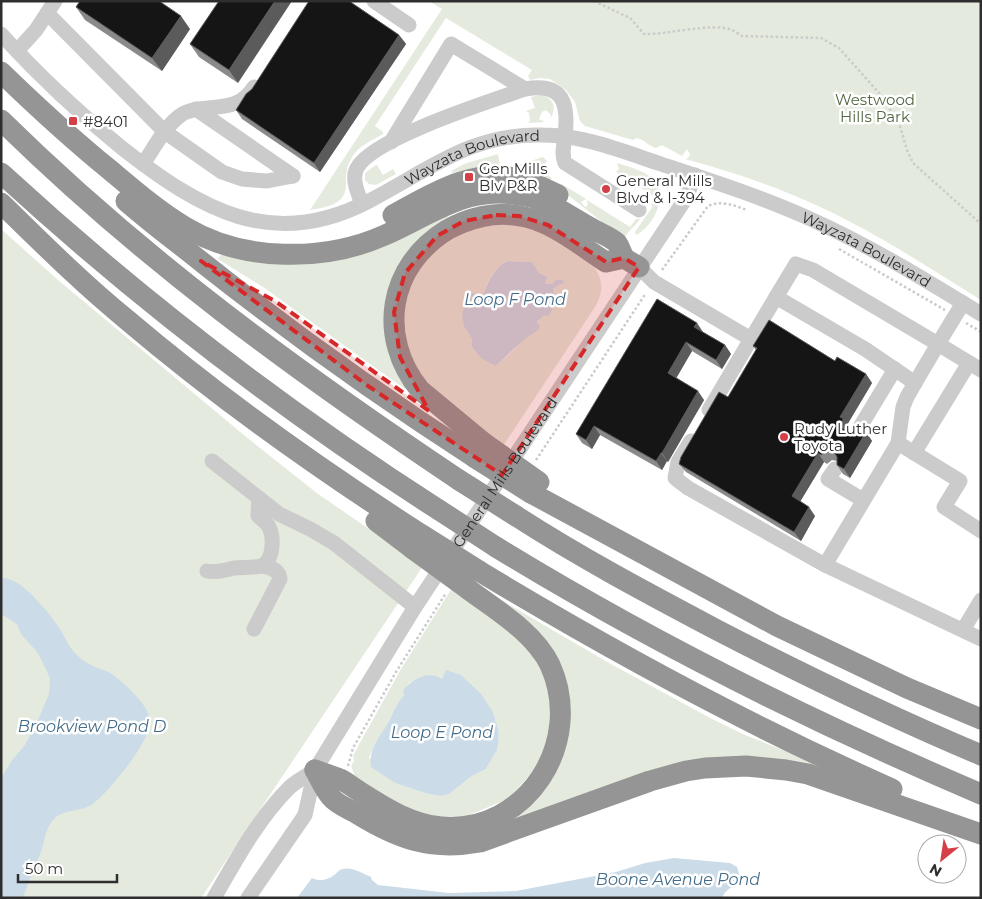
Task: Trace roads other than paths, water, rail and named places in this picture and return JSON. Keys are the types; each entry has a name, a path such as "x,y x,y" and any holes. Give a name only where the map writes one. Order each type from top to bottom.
{"highway":[{"path":"1,72 73,139 149,202 178,223 203,236 232,246 249,250 307,255 353,247 388,234 450,203 493,192 525,196 544,202 617,244 632,262"},
{"path":"1,84 42,125 100,178 149,221 201,261 240,278 275,301 430,411 479,450 535,488 637,550 777,626 906,688 981,719"},
{"path":"1,120 65,181 176,276 322,386 459,480 628,582 790,668 856,700 981,755"},
{"path":"1,173 97,259 188,332 316,427 391,480 438,510 549,579 759,693 908,763 981,794"},
{"path":"1,203 125,319 289,446 369,516 417,542 474,580 718,706 873,781 981,829"},
{"path":"479,450 420,390 412,380 400,357 395,336 394,312 399,285 411,263 428,243 456,225 464,221 496,215 519,216 548,225 606,262 632,262"},
{"path":"315,770 341,780 404,818 427,825 443,827 470,824 496,816 514,807 533,788 550,763 557,746 561,719 558,686 550,664 535,644 474,580"},
{"path":"315,770 331,798 359,815 381,828 408,839 440,845 465,845 480,842 669,775 705,768 746,766 808,774 981,834"}],"street":[{"path":"374,1 409,25"},
{"path":"17,51 36,30 51,7 165,132 222,172 242,179 267,181 293,176 196,109"},
{"name":"Wayzata Boulevard","path":"1,34 70,104 143,164 186,194 208,205 247,219 293,223 318,220 362,204 427,167 478,144 499,138 523,135 565,136 608,146 695,175 807,217 885,256 981,314"},
{"path":"390,143 451,44 525,89"},
{"path":"143,164 165,132 181,114 196,109 235,104 243,100 260,78"},
{"path":"362,204 356,190 356,171 364,159 419,128 525,89 539,86 547,87 561,97 566,116 562,150 565,163 639,210"},
{"name":"General Mills Boulevard","path":"248,898 305,815 315,770 415,607 632,262 686,198 695,175"},
{"path":"632,262 654,282 751,338"},
{"path":"914,453 975,367 813,270 796,264 678,462 674,478 688,488 825,565 981,639"},
{"path":"776,297 865,349 915,383"},
{"path":"825,565 898,443 906,397 963,303"},
{"path":"857,432 895,369"},
{"path":"898,443 960,481 944,507 981,531"},
{"path":"212,461 279,514 334,543 415,607"},
{"path":"835,469 828,479 863,500"},
{"path":"259,498 258,516 269,526 271,543 270,556 262,566"},
{"path":"207,571 214,572 239,567 262,566 276,570 280,579 254,629"},
{"path":"963,630 981,600"},
{"name":"General Mills Boulevard","path":"214,898 232,866 262,821 290,787 315,770"}],"water":[{"name":"Loop F Pond","path":"508,261 532,262 539,273 548,277 545,282 547,284 552,284 556,280 562,280 565,283 553,289 555,300 553,307 548,316 544,315 537,322 540,327 538,330 521,342 496,366 481,358 472,347 472,339 464,326 462,314 472,293 480,295 484,293 493,274"},
{"name":"Brookview Pond D","path":"5,578 24,588 52,617 70,647 80,658 112,674 129,688 149,714 150,720 149,729 137,752 101,797 89,806 57,816 50,824 23,898 1,898 1,778 25,745 38,720 49,694 50,678 38,653 21,634 17,624 1,614 1,579"},
{"name":"Loop E Pond","path":"446,670 461,675 481,694 493,712 499,732 497,750 486,769 472,776 449,794 441,796 428,794 395,783 371,767 371,760 376,741 404,695 403,690 411,682 421,677 431,675 442,679"},
{"name":"Boone Avenue Pond","path":"674,858 730,863 737,867 739,879 722,898 297,898 312,878 318,880 326,879 332,877 340,870 348,868 371,877 378,885 449,893 516,891 616,872 645,863"}],"place":[{"name":"#8401","path":"73,121"},
{"name":"Gen Mills Blv P&R","path":"469,177"},
{"name":"General Mills Blvd & I-394","path":"606,189"},
{"name":"Rudy Luther Toyota","path":"784,437"}],"park label":[{"name":"Westwood Hills Park","path":"875,108"}]}
